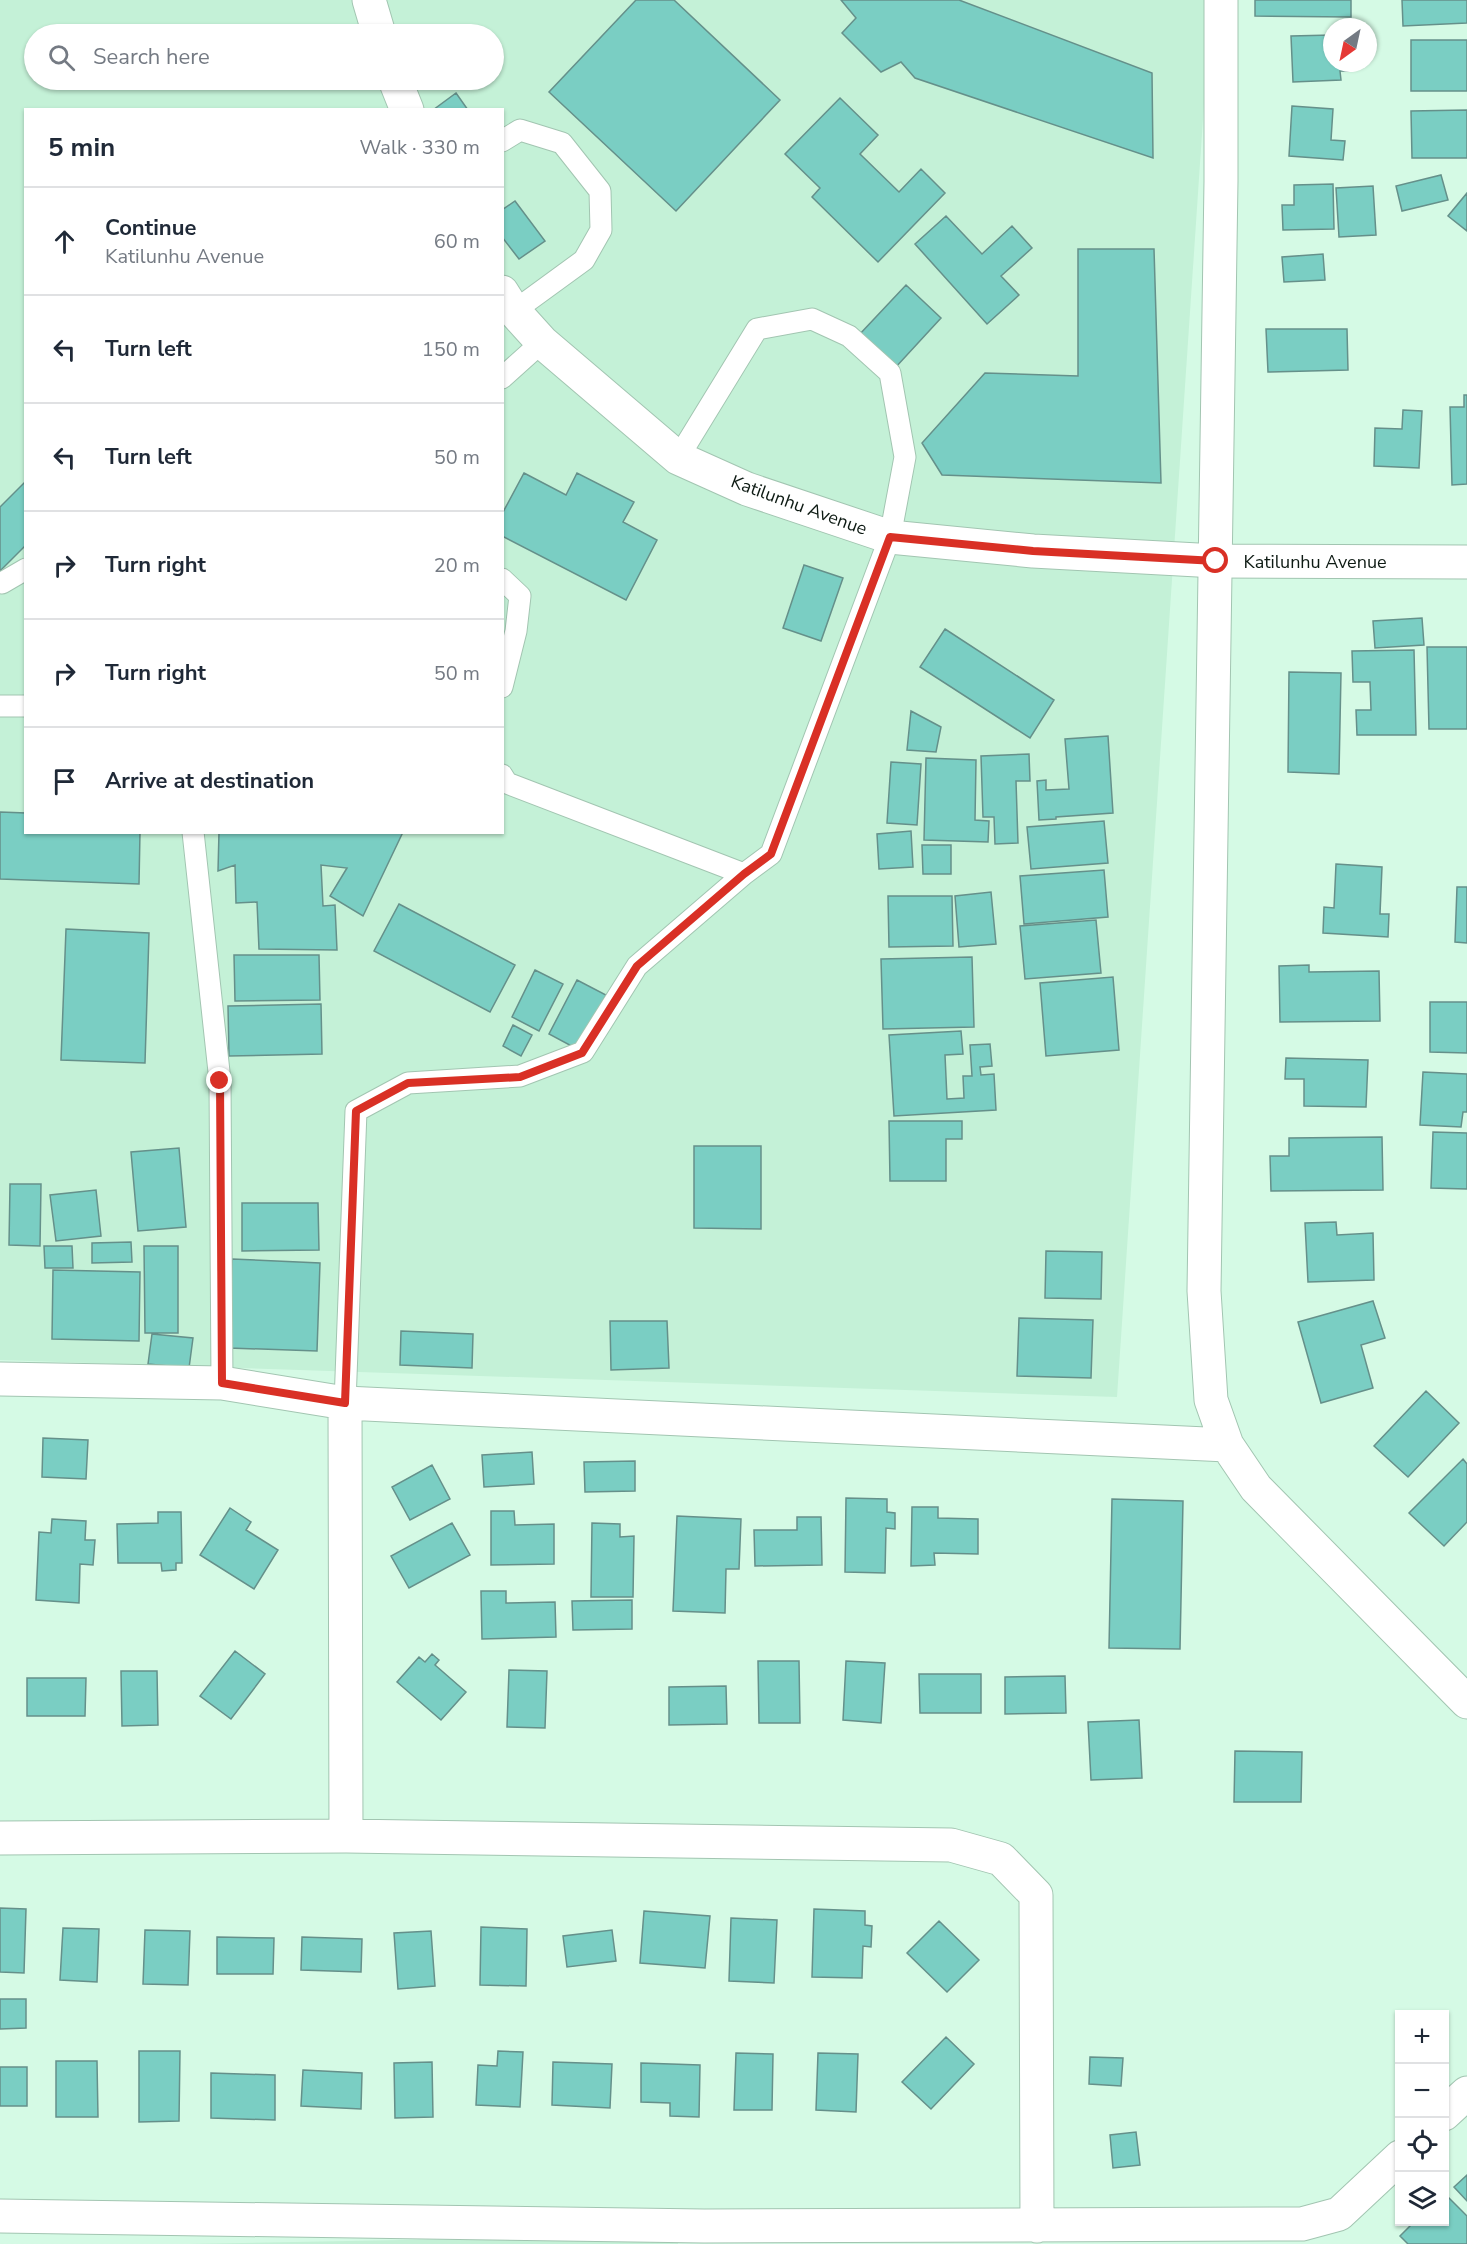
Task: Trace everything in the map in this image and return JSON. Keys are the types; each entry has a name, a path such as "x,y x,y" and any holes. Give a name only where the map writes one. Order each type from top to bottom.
{"street":[{"path":"369,0 376,24"},
{"path":"1221,0 1216,561 1204,1291 1211,1400 1227,1445 1256,1488 1467,1702"},
{"path":"399,90 406,108"},
{"name":"Katilunhu Avenue","path":"508,302 542,342 678,458 747,489 890,537 1033,551 1216,561 1467,562"},
{"path":"0,1379 222,1383 345,1403 1227,1445"},
{"path":"345,1403 346,1836"},
{"path":"0,1838 346,1836 951,1845 1001,1859 1036,1895 1037,2226"},
{"path":"1449,2109 1467,2093"},
{"path":"0,2216 704,2235 1037,2226 1302,2224 1339,2214 1395,2162"}],"lane":[{"path":"504,140 520,130 562,143 600,191 601,230 584,260 508,302"},
{"path":"345,1403 356,1111 408,1083 520,1077 582,1053 637,966 744,874 771,854 890,537 905,457 890,373 849,336 812,319 757,329 678,458"},
{"path":"504,376 542,342"},
{"path":"2,583 24,570"},
{"path":"504,581 520,596 516,631 504,679"},
{"path":"0,706 24,706"},
{"path":"504,778 507,783 744,874"},
{"path":"193,834 220,1081 222,1383"}],"shaded area":[{"path":"0,0 1211,0 1117,1397 0,1360"},
{"path":"678,2235 678,2244 189,2244"}],"building":[{"path":"636,0 674,0 780,100 676,211 549,92"},
{"path":"841,0 959,0 1152,73 1153,158 915,78 901,62 881,72 842,33 856,18"},
{"path":"1255,0 1351,0 1351,17 1255,16"},
{"path":"1402,0 1467,0 1467,23 1403,26"},
{"path":"1323,35 1323,72 1340,72 1341,80 1293,82 1291,36"},
{"path":"1411,40 1467,40 1467,91 1411,91"},
{"path":"456,93 467,108 436,108"},
{"path":"840,98 878,135 860,154 899,192 921,169 945,193 878,262 812,197 820,188 785,154"},
{"path":"1292,106 1333,109 1331,140 1345,141 1343,160 1289,156"},
{"path":"1467,110 1467,158 1412,158 1411,111"},
{"path":"1441,175 1448,200 1402,211 1396,186"},
{"path":"1333,184 1334,229 1283,230 1282,205 1294,205 1294,185"},
{"path":"1373,186 1376,235 1339,237 1336,188"},
{"path":"1467,193 1467,231 1448,216"},
{"path":"515,201 545,241 519,259 504,240 504,209"},
{"path":"946,216 982,254 1012,226 1032,248 1001,276 1019,295 987,324 915,244"},
{"path":"1078,249 1154,249 1161,483 942,475 922,443 985,373 1078,376"},
{"path":"1323,254 1325,280 1284,282 1282,257"},
{"path":"906,285 941,318 895,368 859,335"},
{"path":"1266,329 1347,329 1348,370 1268,372"},
{"path":"1464,395 1467,395 1467,484 1452,485 1450,407 1464,407"},
{"path":"1403,410 1422,411 1419,468 1374,466 1375,428 1402,429"},
{"path":"524,473 566,495 577,473 634,502 623,522 657,540 626,600 504,537 504,510"},
{"path":"24,483 24,547 0,571 0,507"},
{"path":"804,565 843,578 821,641 783,628"},
{"path":"1422,618 1424,645 1375,648 1373,621"},
{"path":"945,629 1054,700 1030,738 920,667"},
{"path":"1427,647 1467,647 1467,729 1429,729"},
{"path":"1414,650 1416,735 1357,735 1356,710 1371,710 1370,682 1353,682 1352,651"},
{"path":"1289,672 1341,673 1339,774 1288,772"},
{"path":"911,711 941,727 936,752 907,750"},
{"path":"1108,736 1113,813 1039,820 1037,781 1046,780 1046,790 1069,789 1065,739"},
{"path":"1029,754 1030,781 1016,781 1018,843 995,844 994,817 983,817 981,756"},
{"path":"926,758 976,760 975,820 989,821 988,842 924,840"},
{"path":"891,762 921,764 917,825 887,823"},
{"path":"0,812 24,813 24,834 140,834 139,884 0,879"},
{"path":"1104,821 1108,863 1031,869 1027,827"},
{"path":"911,831 913,867 879,869 877,834"},
{"path":"219,834 402,834 363,916 330,896 347,868 321,865 323,906 335,905 337,950 259,949 257,902 236,903 235,865 218,871"},
{"path":"922,845 951,845 951,874 923,874"},
{"path":"1336,864 1382,867 1380,914 1389,914 1388,937 1323,933 1324,907 1334,908"},
{"path":"1104,870 1108,917 1024,924 1020,876"},
{"path":"1457,887 1467,887 1467,943 1455,942"},
{"path":"991,892 996,944 959,947 955,896"},
{"path":"888,896 952,896 953,946 889,947"},
{"path":"399,904 515,965 490,1012 374,951"},
{"path":"1096,920 1101,973 1025,979 1020,926"},
{"path":"66,929 149,933 145,1063 61,1060"},
{"path":"234,955 319,955 320,1000 235,1001"},
{"path":"972,957 974,1027 883,1029 881,959"},
{"path":"1309,965 1309,972 1379,971 1380,1021 1280,1022 1279,966"},
{"path":"535,970 563,984 539,1031 512,1017"},
{"path":"1113,977 1119,1050 1046,1056 1040,983"},
{"path":"577,980 606,995 577,1049 549,1034"},
{"path":"1430,1002 1467,1002 1467,1053 1430,1052"},
{"path":"321,1004 322,1054 229,1056 228,1006"},
{"path":"513,1025 532,1035 521,1056 503,1046"},
{"path":"961,1031 963,1054 945,1055 947,1099 964,1098 963,1076 972,1076 970,1045 990,1044 992,1066 980,1067 981,1075 994,1074 996,1110 894,1116 889,1035"},
{"path":"1286,1058 1368,1060 1366,1107 1304,1106 1304,1079 1285,1079"},
{"path":"1423,1072 1467,1074 1467,1112 1463,1112 1461,1127 1420,1125"},
{"path":"889,1121 962,1121 962,1139 946,1139 946,1181 890,1181"},
{"path":"1433,1132 1467,1133 1467,1189 1431,1188"},
{"path":"1382,1137 1383,1190 1271,1191 1270,1156 1289,1156 1289,1138"},
{"path":"694,1146 761,1146 761,1229 694,1228"},
{"path":"179,1148 186,1227 138,1231 131,1152"},
{"path":"10,1184 41,1184 40,1246 9,1245"},
{"path":"96,1190 101,1236 56,1241 50,1195"},
{"path":"242,1203 318,1203 319,1250 242,1251"},
{"path":"1336,1222 1337,1235 1373,1233 1374,1280 1308,1282 1305,1223"},
{"path":"131,1242 132,1262 92,1263 92,1243"},
{"path":"44,1246 72,1246 73,1268 45,1268"},
{"path":"144,1246 178,1246 178,1333 145,1333"},
{"path":"1046,1251 1102,1252 1101,1299 1045,1298"},
{"path":"232,1259 320,1263 317,1351 229,1348"},
{"path":"53,1270 140,1272 139,1341 52,1339"},
{"path":"1373,1301 1385,1338 1361,1345 1373,1388 1321,1403 1298,1322"},
{"path":"1019,1318 1093,1320 1091,1378 1017,1376"},
{"path":"610,1321 667,1321 669,1368 611,1370"},
{"path":"401,1331 473,1334 472,1368 400,1365"},
{"path":"152,1334 193,1338 189,1368 148,1364"},
{"path":"1426,1391 1459,1423 1408,1477 1374,1446"},
{"path":"43,1438 88,1440 86,1479 42,1477"},
{"path":"532,1452 534,1484 484,1487 482,1455"},
{"path":"1463,1459 1467,1464 1467,1522 1444,1546 1409,1513"},
{"path":"635,1461 635,1491 585,1492 584,1462"},
{"path":"432,1465 450,1499 410,1520 392,1487"},
{"path":"846,1498 887,1499 887,1512 895,1513 895,1529 886,1528 885,1573 845,1572"},
{"path":"1112,1499 1183,1501 1180,1649 1109,1648"},
{"path":"912,1507 938,1507 938,1518 978,1519 978,1554 934,1553 935,1565 911,1566"},
{"path":"230,1508 251,1522 246,1530 278,1550 254,1589 200,1555"},
{"path":"491,1511 514,1511 515,1525 554,1524 554,1564 491,1565"},
{"path":"158,1512 181,1512 182,1563 176,1563 176,1570 162,1571 161,1563 118,1563 117,1524 158,1523"},
{"path":"677,1516 741,1519 739,1569 726,1569 725,1613 673,1611"},
{"path":"797,1517 821,1517 822,1565 755,1566 754,1530 797,1530"},
{"path":"52,1519 86,1521 85,1540 95,1540 93,1565 80,1564 79,1603 36,1600 39,1532 51,1533"},
{"path":"452,1523 470,1555 409,1588 391,1556"},
{"path":"592,1523 620,1524 620,1537 634,1536 633,1597 591,1597"},
{"path":"481,1591 506,1591 506,1603 555,1602 556,1637 482,1639"},
{"path":"632,1600 632,1629 573,1630 572,1601"},
{"path":"235,1651 265,1674 231,1719 200,1696"},
{"path":"432,1654 439,1660 435,1665 466,1692 441,1720 397,1682 419,1657 425,1662"},
{"path":"758,1661 799,1661 800,1723 759,1723"},
{"path":"846,1661 885,1663 881,1723 843,1720"},
{"path":"509,1670 547,1671 545,1728 507,1727"},
{"path":"121,1671 157,1671 158,1725 122,1726"},
{"path":"919,1674 981,1674 981,1713 920,1713"},
{"path":"1065,1676 1066,1713 1005,1714 1005,1677"},
{"path":"27,1678 86,1678 85,1716 27,1716"},
{"path":"726,1686 727,1724 669,1725 669,1687"},
{"path":"1139,1720 1142,1778 1091,1780 1088,1722"},
{"path":"1235,1751 1302,1752 1301,1802 1234,1802"},
{"path":"0,1908 26,1909 24,1973 0,1972"},
{"path":"814,1909 865,1911 865,1925 872,1926 871,1947 863,1946 862,1978 812,1977"},
{"path":"644,1911 710,1916 705,1968 640,1963"},
{"path":"731,1918 777,1920 774,1983 729,1981"},
{"path":"939,1921 979,1960 947,1992 907,1953"},
{"path":"481,1927 527,1929 526,1986 480,1985"},
{"path":"63,1928 99,1929 97,1982 60,1980"},
{"path":"145,1930 190,1931 188,1985 143,1984"},
{"path":"612,1930 616,1961 567,1967 563,1936"},
{"path":"431,1931 435,1986 398,1989 394,1933"},
{"path":"217,1937 274,1938 273,1974 217,1974"},
{"path":"302,1937 362,1939 361,1972 301,1970"},
{"path":"0,1999 26,1999 26,2028 0,2029"},
{"path":"946,2037 974,2064 931,2109 902,2082"},
{"path":"139,2051 180,2051 179,2121 139,2122"},
{"path":"498,2051 523,2052 520,2107 476,2105 478,2065 497,2066"},
{"path":"736,2053 773,2054 772,2110 734,2110"},
{"path":"818,2053 858,2054 856,2112 816,2110"},
{"path":"1090,2057 1123,2058 1121,2086 1089,2084"},
{"path":"56,2061 97,2061 98,2117 56,2117"},
{"path":"432,2062 433,2117 395,2118 394,2063"},
{"path":"553,2062 612,2064 610,2108 552,2105"},
{"path":"641,2063 700,2065 699,2117 670,2116 670,2103 641,2102"},
{"path":"0,2067 27,2067 27,2106 0,2106"},
{"path":"303,2070 362,2073 361,2109 301,2106"},
{"path":"211,2073 275,2075 275,2120 211,2118"},
{"path":"1136,2132 1140,2165 1113,2168 1110,2135"},
{"path":"1467,2175 1467,2201 1454,2187"},
{"path":"1449,2198 1467,2216 1467,2244 1408,2244 1400,2236 1410,2226 1449,2226"}],"route":[{"path":"220,1081 223,1251 222,1383 345,1403 356,1111 408,1083 520,1077 582,1053 637,966 744,874 771,854 890,537 1033,551 1216,561"}]}
